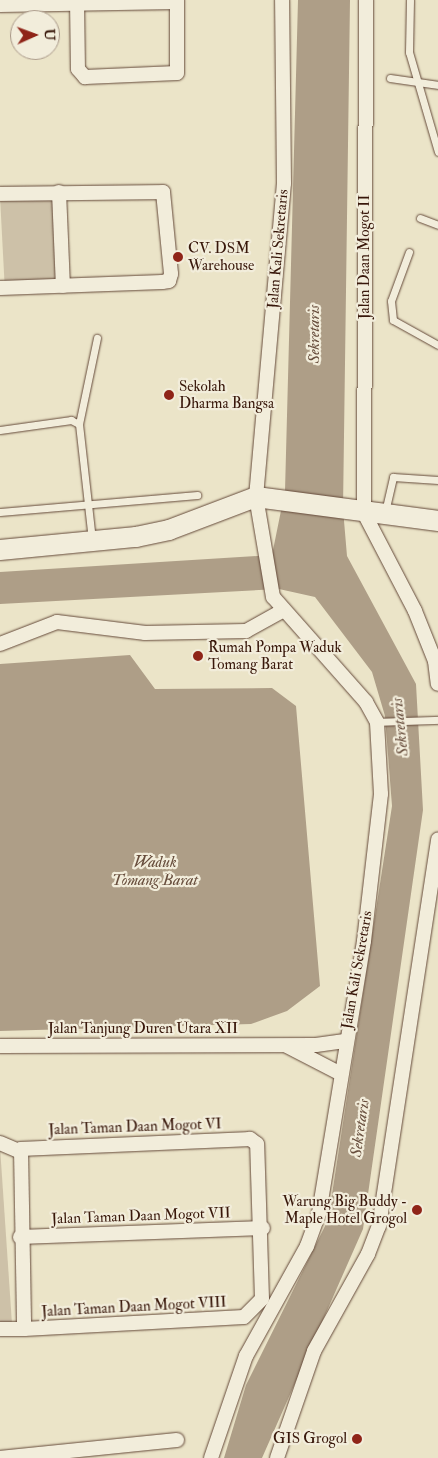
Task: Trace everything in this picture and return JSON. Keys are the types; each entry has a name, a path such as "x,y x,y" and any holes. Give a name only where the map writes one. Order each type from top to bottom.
{"street":[{"name":"Jalan Kali Sekretaris","path":"211,1458 246,1356 313,1232 378,844 382,765 379,722 366,702 282,610 273,597 263,538 262,498 284,183 282,0"},
{"name":"Jalan Daan Mogot II","path":"358,512 366,0"},
{"path":"0,5 77,1 177,1 177,73 85,76 78,69 77,1"},
{"path":"60,192 63,286"},
{"path":"0,194 163,192 171,274 170,281 0,288"},
{"path":"0,550 92,541 169,530 262,498 438,521"},
{"path":"358,512 415,611 435,661 438,684"},
{"path":"0,644 57,622 145,633 246,631 282,610"},
{"path":"277,1458 314,1351 368,1254 379,1226 438,839"},
{"name":"Jalan Tanjung Duren Utara XII","path":"0,1046 286,1046 345,1041"},
{"name":"Jalan Tanjung Duren Utara XII","path":"286,1046 340,1073"},
{"name":"Jalan Taman Daan Mogot VI","path":"20,1150 250,1139 259,1151 263,1228"},
{"path":"0,1143 20,1150 20,1237 24,1328"},
{"name":"Jalan Taman Daan Mogot VII","path":"20,1237 263,1228"},
{"name":"Jalan Taman Daan Mogot VIII","path":"0,1329 244,1317 262,1299 263,1228"},
{"path":"0,1458 177,1440"}],"lane":[{"path":"410,0 409,52 419,79 438,152"},
{"path":"390,78 419,79 438,85"},
{"path":"420,218 438,225"},
{"path":"409,252 391,301 393,320 438,345"},
{"path":"92,541 79,424 97,338"},
{"path":"0,430 71,420 79,424"},
{"path":"384,515 393,477 438,480"},
{"path":"0,512 87,506 197,495"},
{"path":"379,722 438,720"}],"shaded area":[{"path":"57,195 62,285 5,288 0,198"},
{"path":"0,1147 12,1324 0,1325"}],"water":[{"name":"Sekretaris","path":"298,0 350,0 343,509 347,556 416,684 423,810 363,1229 262,1458 224,1458 246,1385 328,1220 392,806 385,716 372,672 315,597 279,589 0,604 0,572 272,555 285,491"},
{"name":"Waduk Tomang Barat","path":"130,655 155,689 272,688 296,706 320,986 287,1011 251,1024 0,1031 0,664"}],"place":[{"name":"CV. DSM Warehouse","path":"178,257"},
{"name":"Sekolah Dharma Bangsa","path":"169,395"},
{"name":"Rumah Pompa Waduk Tomang Barat","path":"198,656"},
{"name":"Warung Big Buddy - Maple Hotel Grogol","path":"417,1210"},
{"name":"GIS Grogol","path":"357,1439"}]}
